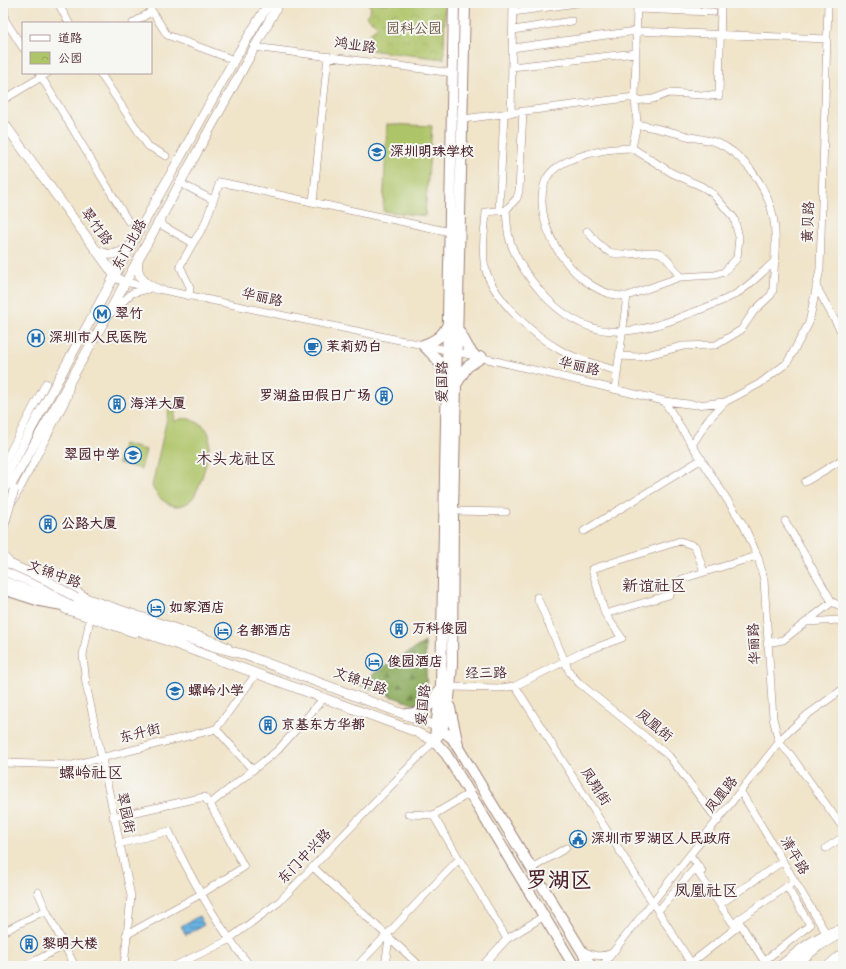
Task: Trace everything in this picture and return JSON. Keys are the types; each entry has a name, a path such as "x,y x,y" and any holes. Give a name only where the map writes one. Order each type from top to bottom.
{"highway":[{"name":"爱国路","path":"434,741 449,702 446,686 453,351 449,321 454,3"},
{"name":"爱国路","path":"453,351 458,329 465,3"},
{"path":"449,321 442,334 436,339 423,345 437,359 452,383 479,356 469,349 458,329"},
{"name":"爱国路","path":"439,728 446,686 452,665 454,511 452,383"},
{"path":"3,589 40,601 75,602"},
{"path":"407,714 426,709 446,686"},
{"path":"449,702 460,751"},
{"name":"文锦中路","path":"439,728 452,738 591,966"},
{"name":"文锦中路","path":"434,741 446,754 574,966"}],"main road":[{"name":"东门北路","path":"3,481 131,245 234,60 269,3"},
{"name":"东门北路","path":"3,499 107,316 279,3"},
{"name":"翠竹路","path":"3,122 114,277"},
{"name":"翠竹路","path":"3,132 102,267 114,277"},
{"path":"96,250 102,254 113,255 124,251 131,245"},
{"path":"139,258 137,265 141,277 155,289"},
{"path":"114,277 125,282"},
{"path":"3,528 16,493 33,457 36,439"},
{"path":"3,512 16,493"},
{"path":"3,556 15,567 48,581 75,602"},
{"name":"文锦中路","path":"3,571 75,602 133,623 213,647 242,654 407,714 439,728"},
{"name":"文锦中路","path":"3,581 75,602"},
{"name":"文锦中路","path":"133,623 171,643 414,731 434,741"},
{"path":"780,966 812,941 826,933 843,929"},
{"path":"794,966 819,946 843,932"},
{"path":"828,966 843,953"}],"street":[{"path":"4,3 5,20 22,46"},
{"path":"58,3 68,22"},
{"path":"146,3 167,35 234,60"},
{"path":"513,3 512,67 507,113 503,210 512,246 536,285 552,304 566,316 582,324 607,331 623,332 644,330 667,323 734,295 774,262"},
{"path":"513,12 577,3"},
{"path":"463,119 635,99 653,99 669,93 719,96 721,3"},
{"name":"黄贝路","path":"692,445 708,420 725,402 759,384 786,363 809,323 820,269 828,3"},
{"path":"632,148 638,124 635,99 637,6 713,12"},
{"path":"135,22 151,12"},
{"path":"513,30 572,21"},
{"path":"512,48 636,31 827,39"},
{"name":"鸿业路","path":"254,47 453,73"},
{"path":"512,67 636,53"},
{"path":"313,202 328,56"},
{"path":"101,74 148,146 166,156"},
{"path":"3,100 40,75 128,221"},
{"path":"523,111 519,191 517,198 503,210 486,212 484,265 487,274 499,295 522,321 538,335 560,350 583,361 618,371"},
{"path":"620,356 639,357 683,346 716,346 741,330 759,305 771,295 773,290 776,250 772,213 767,196 756,177 744,162 730,150 717,143 638,124"},
{"path":"632,148 672,173 703,187 713,194 734,218 738,230 739,244 737,258 724,272 715,276 680,277 627,296 609,293 588,283 562,258 547,228 543,212 542,198 545,182 550,175 574,158 584,155 632,148"},
{"path":"189,296 190,287 180,266 204,226 220,182 450,232"},
{"path":"180,183 213,200"},
{"path":"158,223 193,243"},
{"path":"587,232 603,248 616,255 653,252 660,253 665,257 680,277"},
{"name":"华丽路","path":"125,282 479,356 664,401 744,526 757,556 764,584 771,708 779,743"},
{"path":"816,286 843,335"},
{"path":"107,316 132,293 155,289"},
{"path":"614,389 618,371 627,296"},
{"path":"3,521 16,493 67,398 73,375"},
{"path":"3,465 46,383"},
{"name":"黄贝路","path":"664,401 696,405 725,402"},
{"path":"584,531 702,459"},
{"path":"805,482 843,459"},
{"path":"454,511 506,512"},
{"path":"785,521 832,602 843,607"},
{"path":"704,572 695,546 680,541 592,569 605,614 669,595 682,580 757,556"},
{"path":"3,561 67,585 88,598 215,641 242,654"},
{"path":"3,592 90,618 149,639 171,643"},
{"name":"凤凰街","path":"537,596 564,661 579,684 669,756 718,821"},
{"path":"768,643 783,640 832,602"},
{"name":"经三路","path":"446,686 500,688 515,686 564,661 596,647 622,638 605,614"},
{"name":"翠园街","path":"90,618 83,655 86,684 131,896 124,966"},
{"path":"807,622 839,620 843,625"},
{"path":"253,770 216,729 256,674"},
{"name":"凤翔街","path":"515,686 691,963 736,928 695,868 658,911"},
{"name":"凤凰路","path":"602,966 779,743 807,716 843,689"},
{"path":"210,804 278,750 323,699"},
{"name":"东升街","path":"3,763 73,765 216,729"},
{"name":"东门中兴路","path":"174,966 229,939 279,902 434,741"},
{"path":"779,743 790,754 843,828"},
{"name":"清平路","path":"741,792 826,933"},
{"path":"408,814 433,815 470,793"},
{"path":"113,816 204,797 210,804 244,867 201,894 126,935"},
{"path":"433,815 507,939"},
{"path":"119,844 169,831 188,872 201,894 229,939 250,966"},
{"path":"826,848 843,837"},
{"path":"532,868 566,848"},
{"path":"690,855 724,902 783,861"},
{"path":"357,966 388,936 459,859"},
{"path":"313,867 420,966"},
{"path":"787,887 810,925 764,961 738,920 795,881"},
{"path":"38,892 75,966"},
{"path":"3,932 46,910"},
{"path":"482,966 507,939 544,916"},
{"path":"384,966 388,936"},
{"path":"24,966 64,946"},
{"path":"581,950 590,955 600,956 614,951"}],"green space":[{"name":"园科公园","path":"369,3 445,3 444,59 368,50 371,32 378,26 366,16 371,9"},
{"path":"387,124 432,126 425,216 383,211"},
{"path":"171,400 176,404 174,422 184,418 192,420 203,426 209,435 207,459 198,488 191,500 180,506 174,506 163,501 152,486"},
{"path":"123,444 146,450 141,469 118,463"},
{"path":"425,642 427,698 416,705 357,684"}],"water":[{"path":"199,916 204,925 186,935 181,926"}],"place":[{"name":"深圳明珠学校","path":"377,152"},
{"name":"翠竹","path":"102,314"},
{"name":"深圳市人民医院","path":"36,338"},
{"name":"茉莉奶白","path":"313,347"},
{"name":"罗湖益田假日广场","path":"384,396"},
{"name":"海洋大厦","path":"117,404"},
{"name":"翠园中学","path":"133,455"},
{"name":"公路大厦","path":"48,524"},
{"name":"如家酒店","path":"156,608"},
{"name":"万科俊园","path":"399,629"},
{"name":"名都酒店","path":"223,631"},
{"name":"俊园酒店","path":"374,662"},
{"name":"螺岭小学","path":"175,691"},
{"name":"京基东方华都","path":"268,725"},
{"name":"深圳市罗湖区人民政府","path":"578,839"},
{"name":"黎明大楼","path":"29,944"}],"district":[{"name":"木头龙社区","path":"236,460"},
{"name":"新谊社区","path":"654,587"},
{"name":"螺岭社区","path":"91,774"},
{"name":"罗湖区","path":"559,882"},
{"name":"凤凰社区","path":"706,892"}]}
